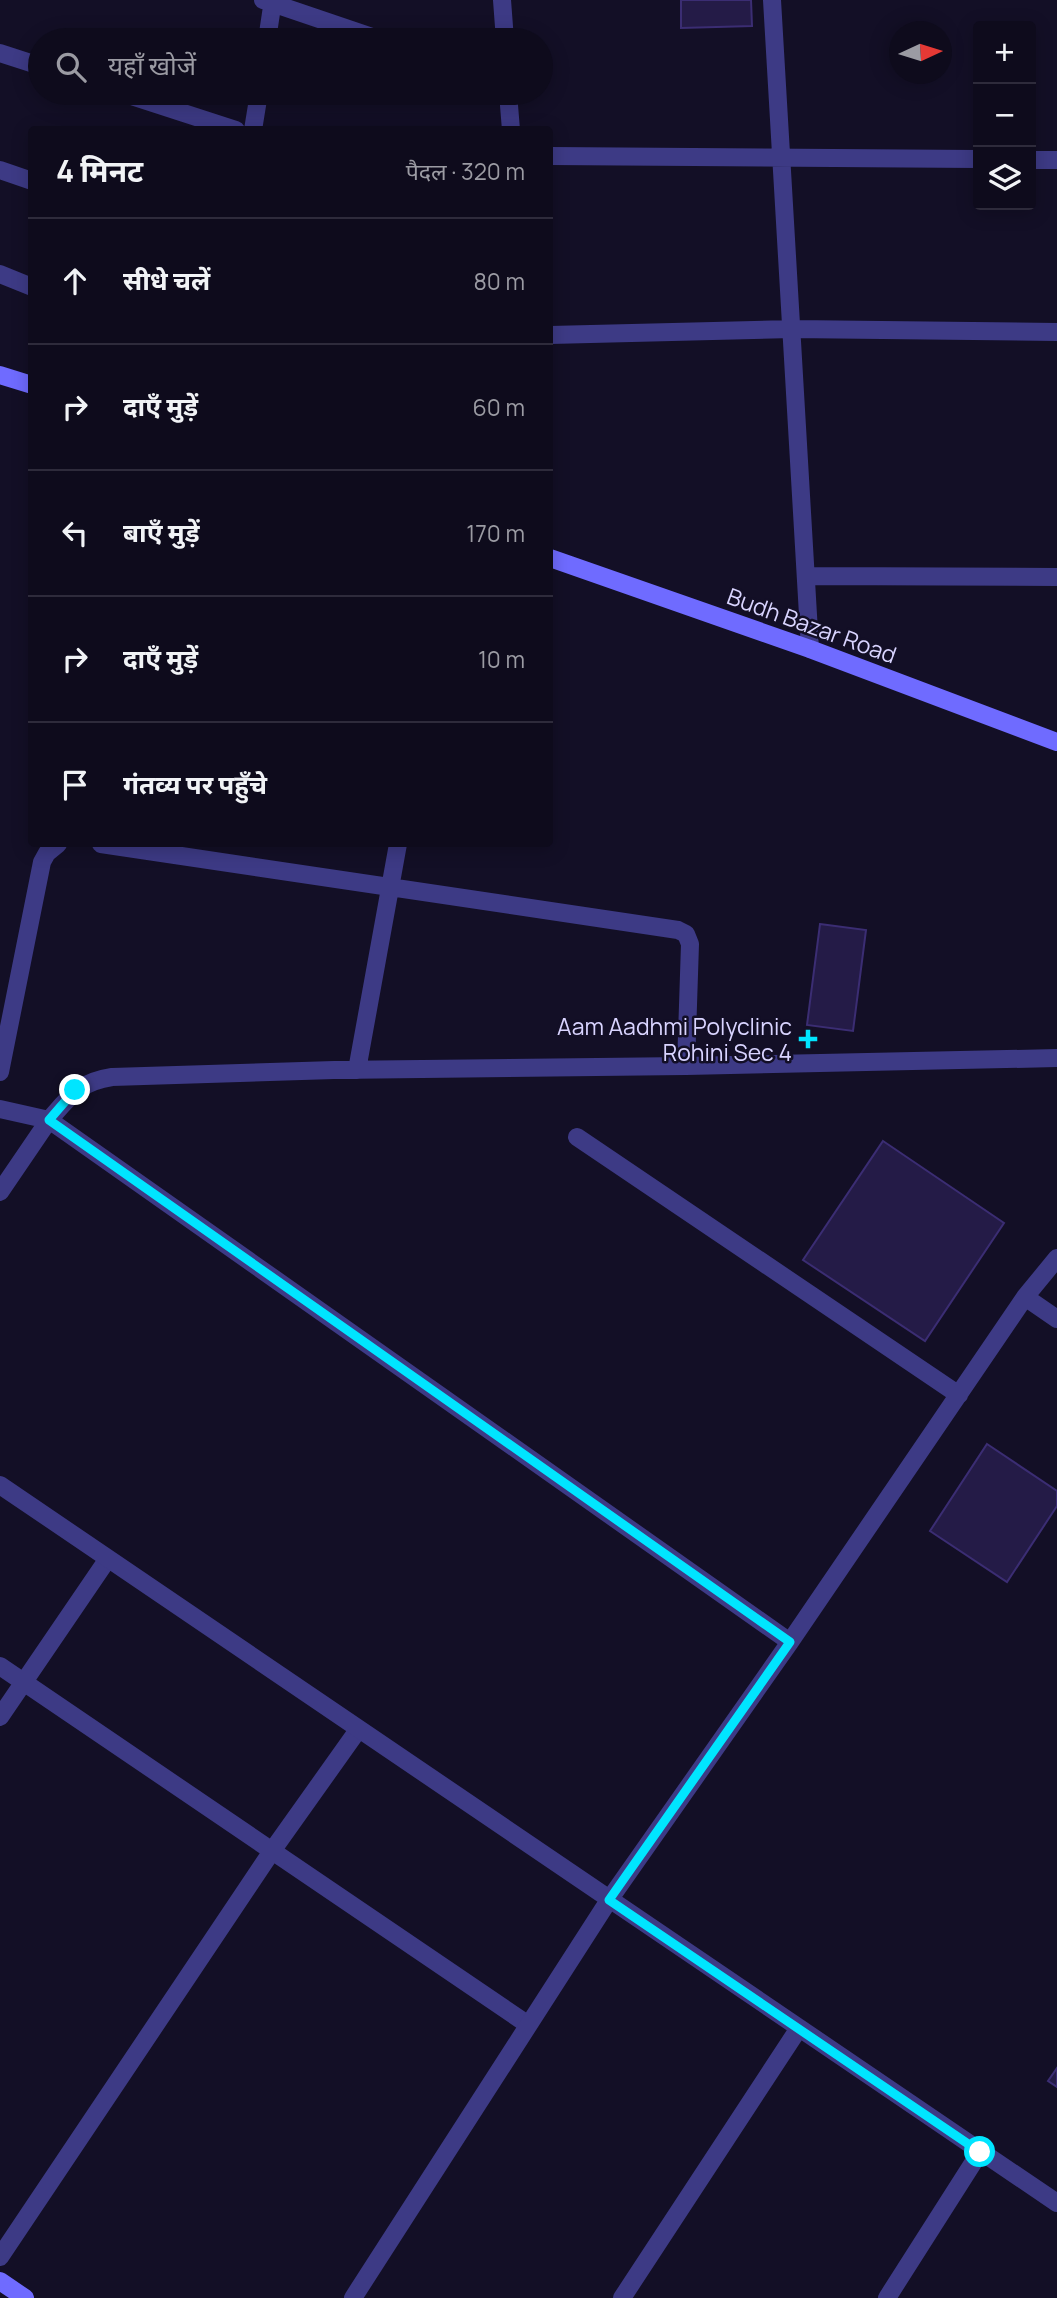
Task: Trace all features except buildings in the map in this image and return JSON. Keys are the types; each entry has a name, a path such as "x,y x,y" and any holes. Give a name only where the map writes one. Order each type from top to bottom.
{"street":[{"path":"502,0 504,28"},
{"path":"772,0 810,649"},
{"path":"268,28 269,1 347,28"},
{"path":"0,53 28,62"},
{"path":"159,105 224,126"},
{"path":"254,126 257,105"},
{"path":"509,105 511,126"},
{"path":"553,156 973,159"},
{"path":"1036,160 1057,160"},
{"path":"0,170 28,180"},
{"path":"0,274 28,285"},
{"path":"553,335 792,329 1057,332"},
{"path":"0,375 28,384"},
{"name":"Budh Bazar Road","path":"553,559 810,649 1057,743"},
{"path":"806,576 1057,577"},
{"path":"0,1072 42,862 54,847"},
{"path":"121,847 678,930 686,934 690,944 686,1066"},
{"path":"357,1070 397,847"},
{"path":"0,1192 49,1120 75,1090 95,1080 112,1077 1057,1058"},
{"path":"0,1109 49,1120 790,1642"},
{"path":"577,1137 959,1395"},
{"path":"353,2298 609,1900 790,1642 1025,1297 1057,1258"},
{"path":"1025,1297 1057,1319"},
{"path":"0,1485 1057,2203"},
{"path":"0,1717 107,1560"},
{"path":"0,1666 527,2024"},
{"path":"0,2257 272,1852 358,1730"},
{"path":"622,2298 799,2028"},
{"path":"887,2298 980,2152"},
{"path":"0,2281 24,2298"}],"place":[{"name":"Aam Aadhmi Polyclinic Rohini Sec 4","path":"808,1039"}],"route":[{"path":"75,1090 49,1120 790,1642 609,1900 980,2152"}]}
